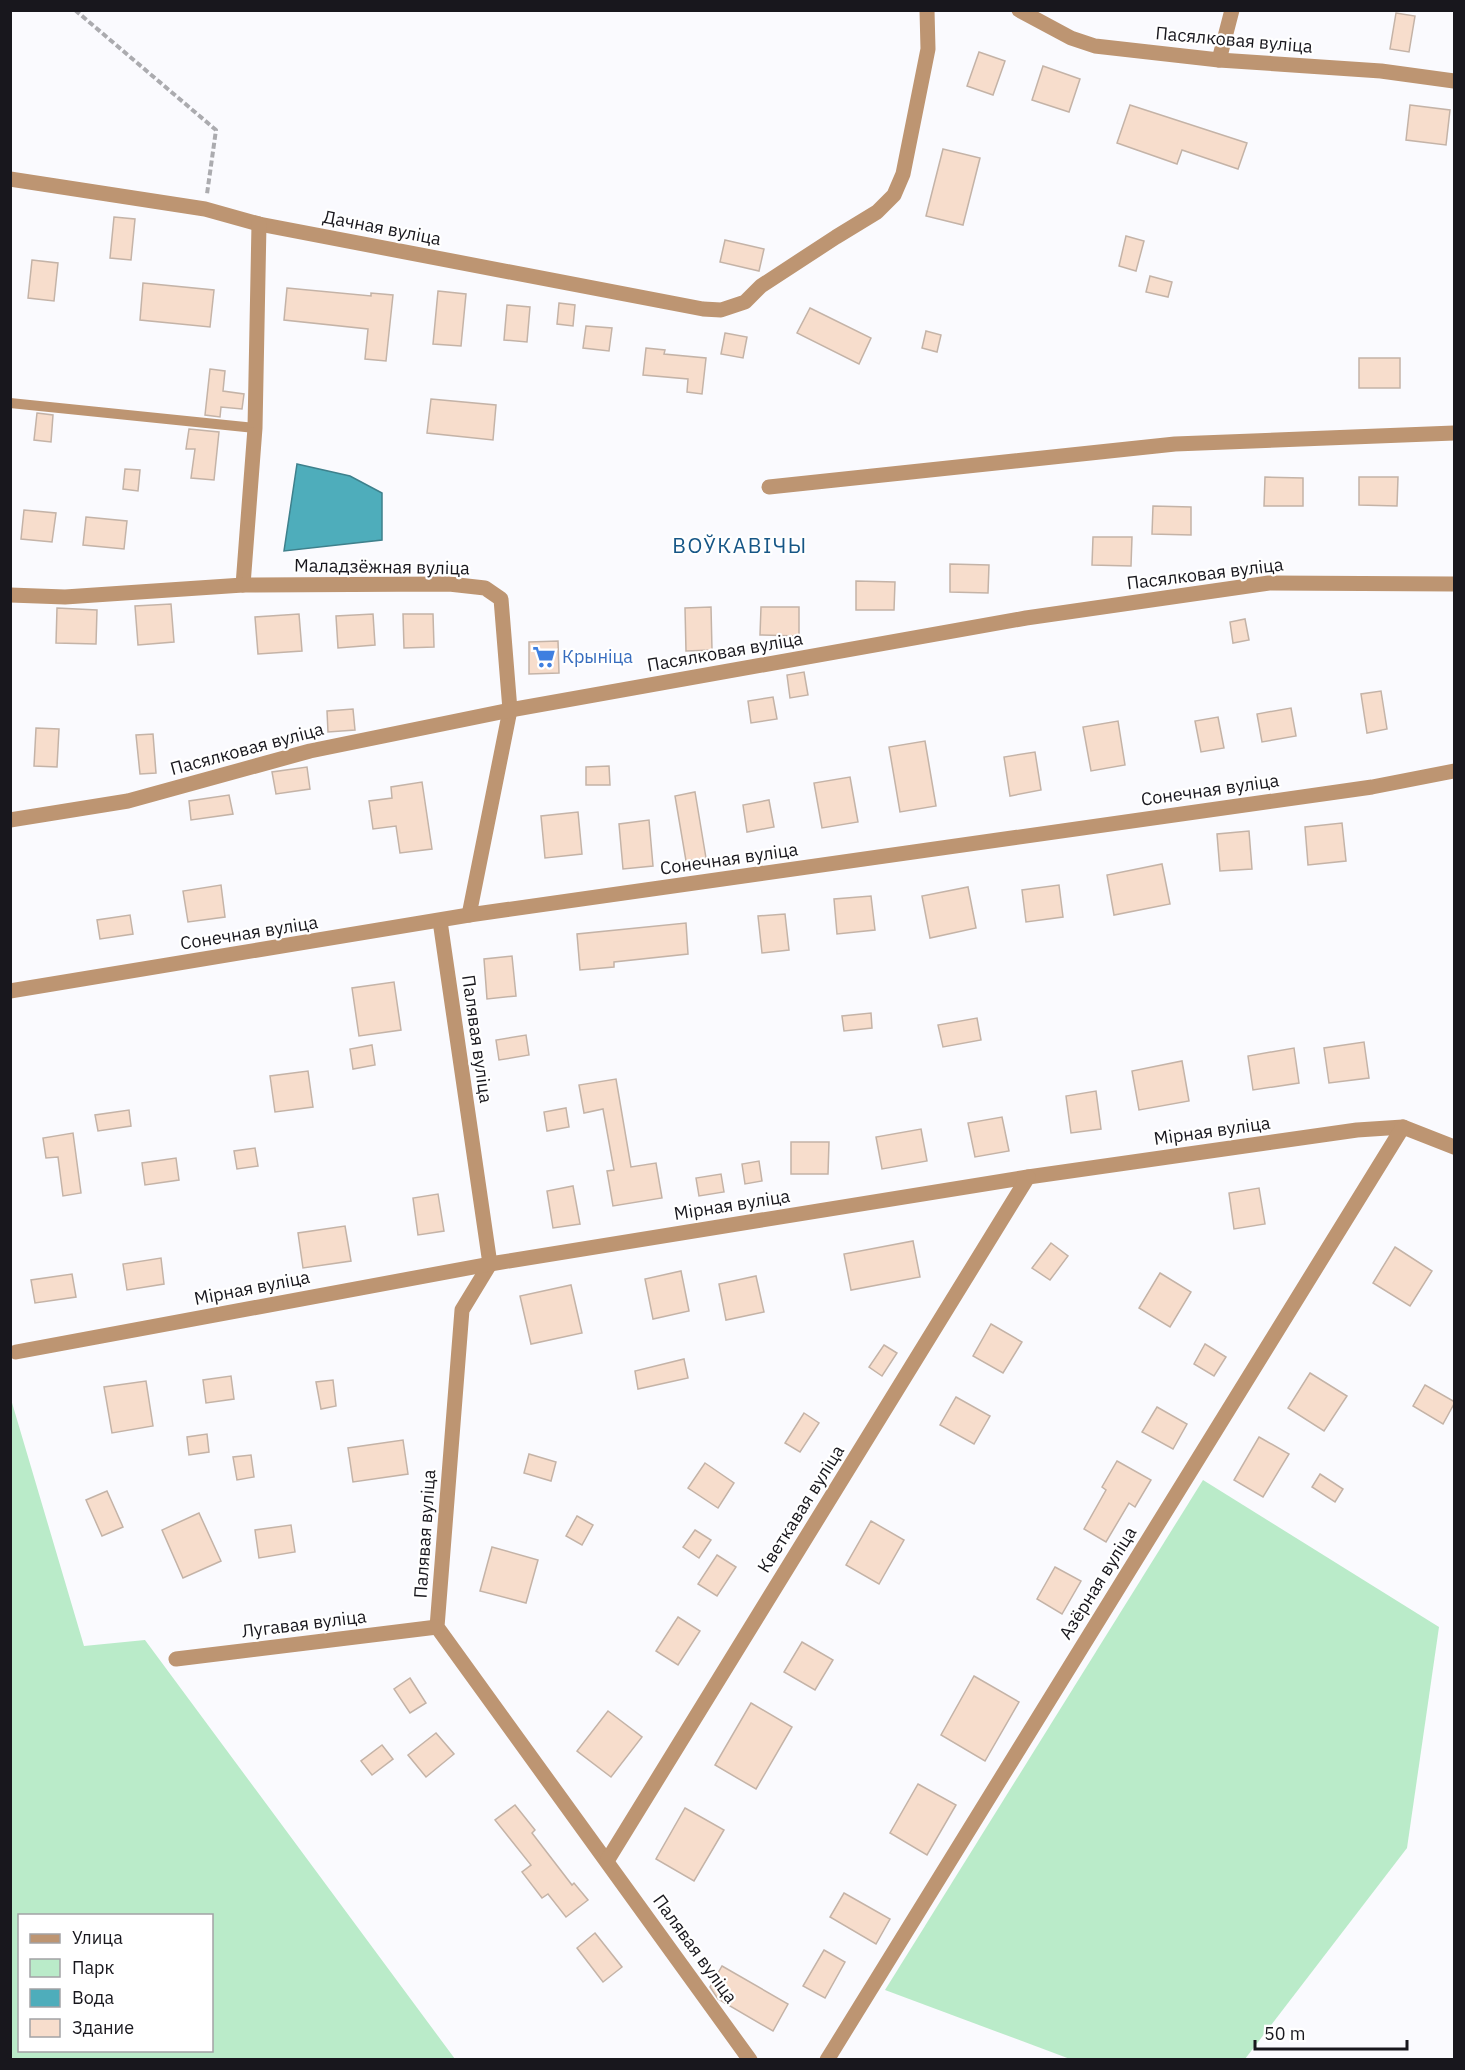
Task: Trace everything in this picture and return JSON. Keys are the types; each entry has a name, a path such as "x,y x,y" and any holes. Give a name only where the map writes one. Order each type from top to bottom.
{"street":[{"name":"Дачная вуліца","path":"10,179 204,209 259,224 704,309 721,310 745,302 761,286 877,212 894,195 903,174 928,49 927,10"},
{"name":"Пасялковая вуліца","path":"1018,10 1071,38 1095,46 1219,60 1381,71 1455,81"},
{"path":"1219,60 1232,10"},
{"path":"243,585 255,428 259,224"},
{"path":"769,487 1175,444 1455,433"},
{"name":"Пасялковая вуліца","path":"10,819 128,801 310,750 510,710 1026,618 1269,583 1455,584"},
{"name":"Маладзёжная вуліца","path":"10,595 65,597 243,585 449,584 485,588 501,598 510,710 468,915"},
{"name":"Сонечная вуліца","path":"10,991 468,915 1348,790 1455,771"},
{"name":"Палявая вуліца","path":"440,921 490,1263 462,1311 437,1627 750,2060"},
{"name":"Мірная вуліца","path":"16,1352 490,1263 1028,1177 1357,1130 1403,1127 1455,1147"},
{"name":"Азёрная вуліца","path":"827,2060 1403,1127"},
{"name":"Кветкавая вуліца","path":"607,1861 1028,1177"},
{"name":"Лугавая вуліца","path":"176,1659 437,1627"}],"lane":[{"path":"10,403 255,428"}],"path":[{"path":"75,10 216,130 204,209"}],"green space":[{"path":"10,1396 84,1646 145,1640 455,2059 11,2059"},
{"path":"1203,1480 1439,1627 1407,1848 1245,2059 1070,2059 885,1990"}],"water":[{"path":"297,464 350,476 382,493 382,540 284,551"}],"building":[{"path":"1396,13 1415,16 1409,52 1390,49"},
{"path":"979,52 1005,61 993,95 967,86"},
{"path":"1043,66 1080,79 1069,112 1032,100"},
{"path":"1130,105 1247,143 1238,169 1182,150 1177,164 1117,143"},
{"path":"1410,105 1450,110 1446,145 1406,140"},
{"path":"943,149 980,158 963,225 926,216"},
{"path":"114,217 135,219 131,260 110,258"},
{"path":"1126,236 1144,241 1136,271 1119,266"},
{"path":"725,240 764,249 759,271 720,262"},
{"path":"32,260 58,263 54,301 28,298"},
{"path":"1150,276 1172,282 1168,297 1146,292"},
{"path":"143,283 214,290 210,327 140,320"},
{"path":"287,288 371,296 371,293 393,295 386,361 365,359 368,329 284,320"},
{"path":"438,291 466,294 461,346 433,344"},
{"path":"559,303 575,305 573,326 557,324"},
{"path":"507,305 530,307 527,342 504,340"},
{"path":"810,308 871,338 859,364 797,333"},
{"path":"586,326 612,328 609,351 583,348"},
{"path":"926,331 941,335 937,352 922,348"},
{"path":"725,333 747,337 743,358 721,354"},
{"path":"646,348 665,350 664,354 706,358 702,394 687,392 688,379 643,375"},
{"path":"1359,358 1400,358 1400,388 1359,388"},
{"path":"210,369 225,371 223,391 244,394 242,409 221,407 220,417 205,415"},
{"path":"431,399 496,405 493,440 427,433"},
{"path":"37,413 53,415 51,442 34,440"},
{"path":"189,429 219,432 214,480 191,478 195,449 186,449"},
{"path":"125,469 140,470 138,491 123,489"},
{"path":"1265,477 1303,478 1303,506 1264,506"},
{"path":"1359,477 1398,477 1397,506 1359,505"},
{"path":"1153,506 1191,507 1191,535 1152,534"},
{"path":"24,510 56,513 52,542 21,539"},
{"path":"86,517 127,521 124,549 83,545"},
{"path":"1093,537 1132,537 1131,566 1092,565"},
{"path":"950,564 989,565 988,593 950,592"},
{"path":"856,581 895,582 894,610 856,610"},
{"path":"171,604 174,642 138,645 135,606"},
{"path":"711,607 712,650 686,651 685,608"},
{"path":"761,607 799,607 799,636 760,635"},
{"path":"57,608 97,610 96,644 56,643"},
{"path":"299,614 302,651 258,654 255,617"},
{"path":"373,614 375,645 338,648 336,616"},
{"path":"403,614 433,614 434,647 404,648"},
{"path":"1245,619 1249,640 1233,643 1230,622"},
{"name":"Крыніца","path":"558,641 559,673 529,674 529,642"},
{"path":"804,672 808,695 790,698 787,675"},
{"path":"1381,691 1387,729 1367,733 1361,694"},
{"path":"773,697 777,719 751,723 748,701"},
{"path":"1291,708 1296,736 1262,742 1257,714"},
{"path":"353,709 355,730 328,732 327,711"},
{"path":"1218,717 1224,748 1201,752 1195,721"},
{"path":"1118,721 1125,765 1091,771 1083,727"},
{"path":"36,728 59,729 57,767 34,766"},
{"path":"153,734 156,773 140,774 136,735"},
{"path":"925,741 936,806 900,812 889,747"},
{"path":"1035,752 1041,790 1010,796 1004,757"},
{"path":"609,766 610,785 586,785 586,767"},
{"path":"307,767 310,789 276,794 272,772"},
{"path":"850,777 858,822 822,828 814,783"},
{"path":"422,782 432,849 400,853 396,826 373,829 369,801 392,798 391,787"},
{"path":"695,792 706,858 686,861 675,796"},
{"path":"229,795 233,814 191,820 189,801"},
{"path":"769,800 774,827 747,832 743,805"},
{"path":"578,812 582,854 545,858 541,816"},
{"path":"649,820 653,866 623,869 619,824"},
{"path":"1342,823 1346,861 1308,865 1305,827"},
{"path":"1249,831 1252,869 1220,871 1217,834"},
{"path":"1162,864 1170,904 1114,915 1107,875"},
{"path":"221,885 225,917 188,922 183,891"},
{"path":"1059,885 1063,917 1026,922 1022,890"},
{"path":"968,887 976,928 930,938 922,896"},
{"path":"871,896 875,930 837,934 834,899"},
{"path":"785,914 789,950 762,953 758,916"},
{"path":"130,915 133,934 100,939 97,920"},
{"path":"686,923 688,954 614,962 614,967 580,970 577,934"},
{"path":"512,956 516,996 487,999 484,959"},
{"path":"394,982 401,1030 359,1036 352,988"},
{"path":"871,1013 872,1028 844,1031 842,1016"},
{"path":"977,1018 981,1040 943,1047 938,1025"},
{"path":"526,1035 529,1055 499,1060 496,1040"},
{"path":"1364,1042 1369,1078 1329,1083 1324,1048"},
{"path":"372,1045 375,1065 353,1069 350,1049"},
{"path":"1294,1048 1299,1083 1253,1090 1248,1056"},
{"path":"1182,1061 1189,1101 1139,1110 1132,1071"},
{"path":"308,1071 313,1107 275,1112 270,1076"},
{"path":"616,1079 631,1167 656,1163 662,1198 613,1206 607,1171 614,1170 603,1109 584,1113 579,1085"},
{"path":"1096,1091 1101,1129 1071,1133 1066,1096"},
{"path":"566,1108 569,1127 547,1131 544,1112"},
{"path":"129,1110 131,1126 98,1131 95,1115"},
{"path":"1002,1117 1009,1151 975,1157 968,1123"},
{"path":"921,1129 927,1161 882,1169 876,1137"},
{"path":"73,1133 81,1193 63,1196 58,1157 46,1158 43,1138"},
{"path":"791,1142 829,1142 828,1174 791,1174"},
{"path":"255,1148 258,1166 237,1169 234,1151"},
{"path":"176,1158 179,1180 145,1185 142,1163"},
{"path":"759,1161 762,1181 745,1184 742,1164"},
{"path":"721,1174 724,1192 699,1196 696,1178"},
{"path":"573,1186 580,1224 553,1228 547,1191"},
{"path":"1259,1188 1265,1224 1234,1229 1229,1193"},
{"path":"438,1194 444,1231 418,1235 413,1198"},
{"path":"345,1226 351,1261 303,1268 298,1233"},
{"path":"913,1241 920,1277 851,1290 844,1254"},
{"path":"1051,1243 1068,1256 1050,1280 1032,1268"},
{"path":"1395,1247 1432,1271 1410,1306 1373,1283"},
{"path":"161,1258 164,1284 127,1290 123,1264"},
{"path":"681,1271 689,1311 653,1319 645,1279"},
{"path":"1160,1273 1191,1292 1170,1327 1139,1308"},
{"path":"72,1274 76,1297 35,1303 31,1280"},
{"path":"756,1276 764,1312 726,1320 719,1284"},
{"path":"571,1285 582,1333 531,1344 520,1296"},
{"path":"991,1324 1022,1342 1003,1373 973,1356"},
{"path":"1205,1344 1226,1357 1214,1376 1194,1364"},
{"path":"884,1345 897,1353 882,1376 869,1367"},
{"path":"684,1359 688,1378 638,1389 635,1371"},
{"path":"1310,1373 1347,1396 1324,1431 1288,1408"},
{"path":"231,1376 234,1399 206,1403 203,1380"},
{"path":"333,1380 336,1406 321,1409 316,1382"},
{"path":"146,1381 153,1426 112,1433 104,1387"},
{"path":"1425,1385 1455,1402 1443,1424 1413,1406"},
{"path":"956,1397 990,1416 974,1444 940,1425"},
{"path":"1157,1407 1187,1424 1173,1449 1142,1432"},
{"path":"804,1413 819,1423 800,1452 785,1443"},
{"path":"207,1434 209,1452 189,1455 187,1437"},
{"path":"1259,1437 1289,1454 1263,1497 1234,1480"},
{"path":"403,1440 408,1474 353,1482 348,1448"},
{"path":"529,1454 556,1462 551,1481 524,1473"},
{"path":"251,1455 254,1477 237,1480 233,1457"},
{"path":"1117,1461 1151,1480 1135,1507 1129,1503 1106,1542 1084,1529 1106,1490 1102,1487"},
{"path":"705,1463 734,1483 718,1508 688,1488"},
{"path":"1320,1474 1343,1489 1335,1502 1312,1487"},
{"path":"107,1491 123,1527 102,1536 86,1500"},
{"path":"199,1513 221,1561 183,1578 162,1530"},
{"path":"577,1516 593,1525 582,1545 566,1536"},
{"path":"871,1521 904,1540 879,1584 846,1565"},
{"path":"291,1525 295,1552 259,1558 255,1530"},
{"path":"695,1530 711,1540 699,1558 683,1547"},
{"path":"492,1547 538,1560 526,1603 480,1591"},
{"path":"717,1555 736,1567 717,1596 698,1584"},
{"path":"1055,1567 1081,1581 1062,1614 1037,1599"},
{"path":"678,1617 700,1631 678,1665 656,1651"},
{"path":"802,1642 833,1660 815,1690 784,1672"},
{"path":"974,1676 1019,1702 985,1761 941,1735"},
{"path":"410,1678 426,1703 410,1713 394,1689"},
{"path":"751,1703 792,1727 756,1789 715,1765"},
{"path":"608,1711 642,1737 611,1777 577,1751"},
{"path":"436,1733 454,1754 426,1777 408,1755"},
{"path":"382,1745 393,1759 372,1775 361,1761"},
{"path":"918,1784 956,1805 927,1855 890,1833"},
{"path":"515,1805 535,1830 532,1833 572,1885 574,1883 588,1900 566,1917 548,1894 542,1898 522,1872 531,1865 495,1820"},
{"path":"685,1808 724,1830 694,1881 656,1859"},
{"path":"844,1893 890,1919 876,1944 830,1917"},
{"path":"595,1933 622,1967 603,1982 577,1948"},
{"path":"824,1950 845,1962 825,1998 803,1986"},
{"path":"722,1966 788,2004 773,2031 718,1999 710,1987"}],"place":[{"name":"Крыніца","path":"544,657"}],"district":[{"name":"ВОЎКАВІЧЫ","path":"740,546"}]}
